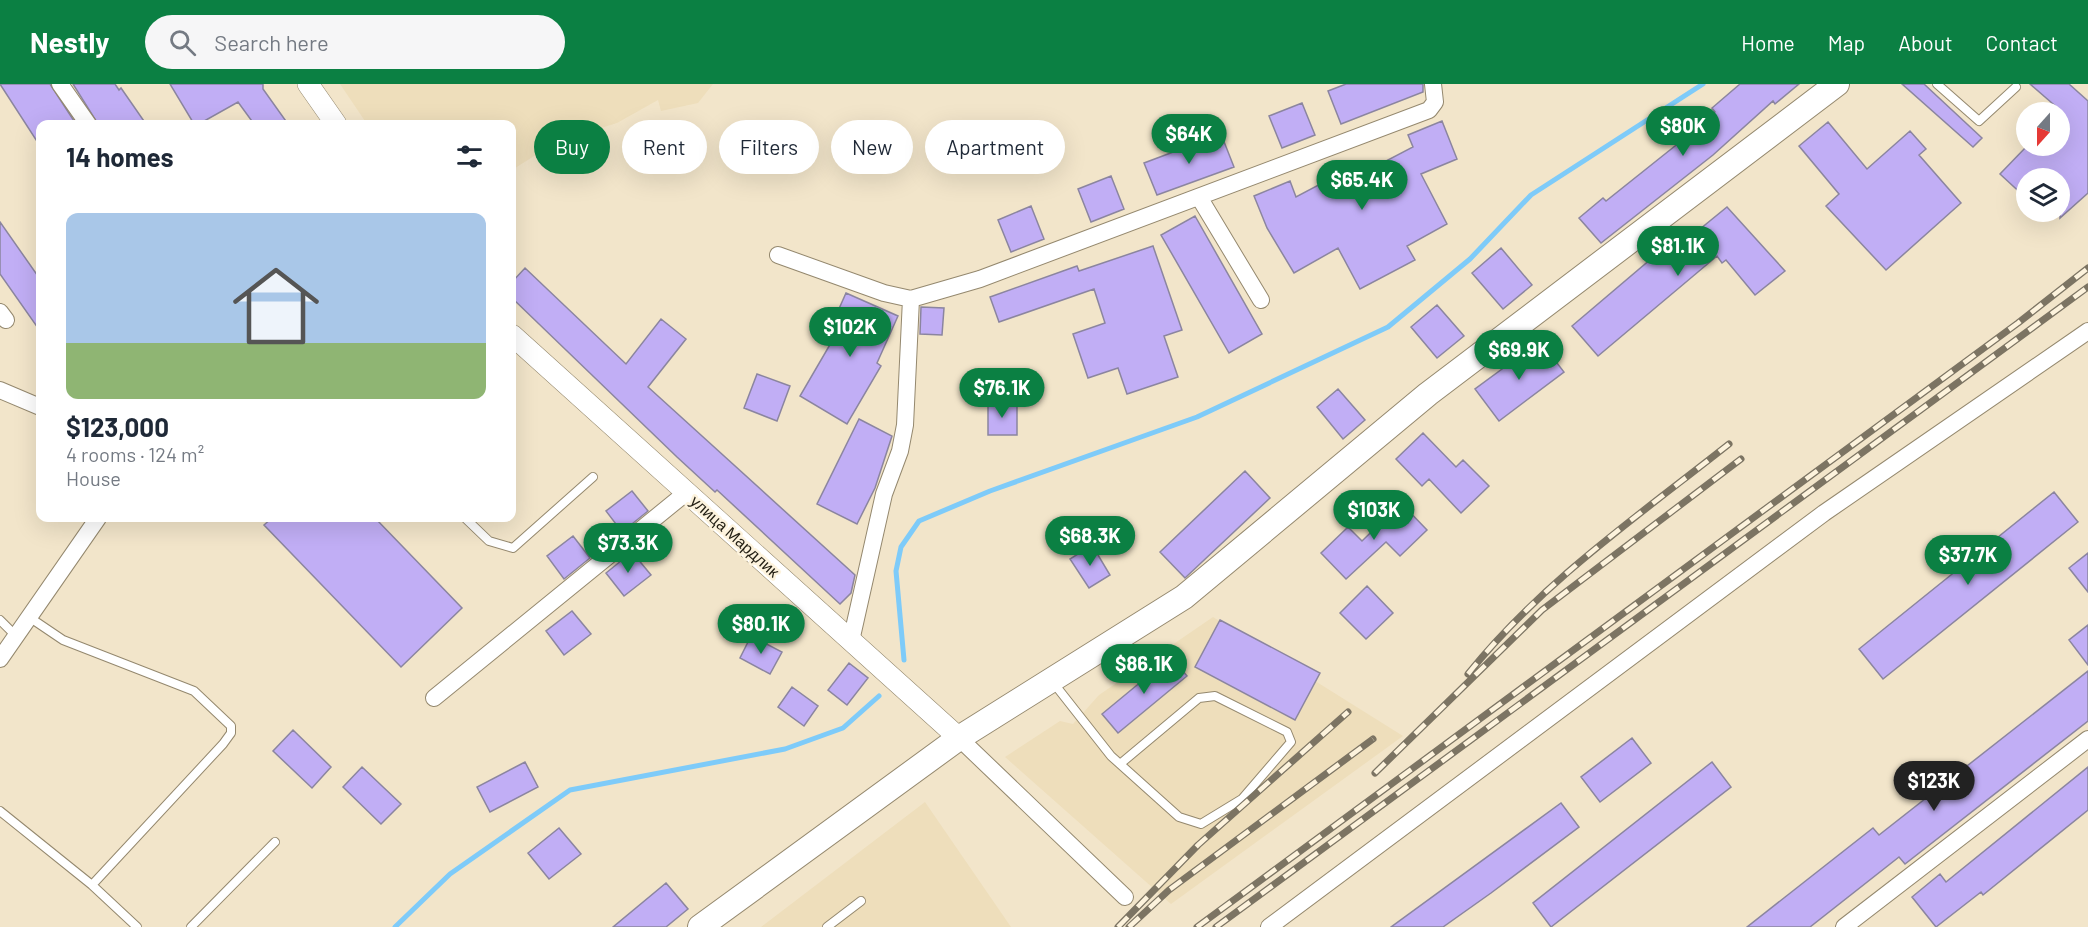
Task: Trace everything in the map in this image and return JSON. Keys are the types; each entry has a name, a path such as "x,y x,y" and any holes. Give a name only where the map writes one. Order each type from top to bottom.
{"main road":[{"path":"700,927 958,738 1184,597 1428,394 1837,84"}],"street":[{"path":"60,84 85,120"},
{"path":"308,84 333,120"},
{"path":"778,255 884,293 911,299 980,279 1429,110 1435,102 1433,84"},
{"path":"1199,197 1261,300"},
{"path":"851,641 884,494 900,451 905,424 911,299"},
{"path":"1269,927 1824,513 2088,331"},
{"name":"улица Мардлик","path":"516,339 958,738"},
{"path":"0,390 36,405"},
{"path":"434,699 687,492"},
{"path":"0,658 95,522"},
{"path":"958,738 1125,897"},
{"path":"1844,927 2088,739"}],"lane":[{"path":"1937,84 1979,121 2016,87"},
{"path":"469,522 489,541 513,548 593,477"},
{"path":"28,616 63,640 194,691 231,726 231,733 224,744 92,885"},
{"path":"0,620 15,635"},
{"path":"1052,680 1120,764 1179,817 1201,824 1242,799 1291,742 1287,732 1215,696 1199,698 1120,764"},
{"path":"0,811 92,885 137,927"},
{"path":"191,927 275,842"},
{"path":"827,927 861,901"}],"shaded area":[{"path":"340,84 713,84 698,103 661,111 658,100 610,125 610,120 534,120 534,156 516,167 516,120 364,120"},
{"path":"1213,617 1403,736 1171,904 1005,757 1060,721 1073,724 1099,695"},
{"path":"925,802 1011,927 761,927"}],"building":[{"path":"0,84 50,84 73,120 36,120 36,140"},
{"path":"73,84 115,84 119,90 121,88 143,120 96,120"},
{"path":"170,84 263,84 263,89 285,120 251,120 238,102 206,120 192,120"},
{"path":"1346,84 1423,84 1423,92 1341,124 1328,91"},
{"path":"1740,84 1799,84 1775,104 1773,101 1713,155 1601,243 1579,218 1603,198 1606,201 1690,134 1715,112 1712,108"},
{"path":"1902,84 1924,84 1982,138 1973,147"},
{"path":"2030,84 2069,84 2088,101 2088,193 2070,209 2070,168 2016,168 2016,189 2000,174 2017,156 2070,156 2070,102 2051,102"},
{"path":"1302,103 1315,135 1282,148 1269,116"},
{"path":"1442,121 1457,159 1421,174 1447,224 1407,246 1415,260 1360,289 1338,248 1294,273 1267,228 1254,196 1290,181 1296,197 1362,162 1367,171 1413,147 1408,135"},
{"path":"1828,122 1867,169 1910,131 1926,149 1919,155 1961,203 1886,270 1826,206 1839,194 1799,146"},
{"path":"1221,134 1234,167 1157,195 1144,163"},
{"path":"1111,176 1124,209 1091,222 1078,189"},
{"path":"1031,206 1044,239 1011,252 998,220"},
{"path":"1727,207 1785,271 1755,295 1726,260 1722,263 1717,256 1598,356 1572,326 1678,236 1684,242"},
{"path":"1195,216 1262,334 1229,353 1161,235"},
{"path":"0,222 36,273 36,325 0,274"},
{"path":"1153,246 1182,330 1164,336 1178,377 1127,394 1118,368 1088,378 1073,334 1105,323 1094,289 999,322 990,297 1077,266 1079,271"},
{"path":"1501,248 1532,285 1503,309 1472,273"},
{"path":"525,268 626,364 661,319 686,339 648,387 855,575 851,593 840,604 717,490 715,492 677,457 516,302 516,278"},
{"path":"846,293 898,316 877,363 881,366 847,424 800,396 842,324 834,320"},
{"path":"1437,305 1464,336 1437,358 1411,327"},
{"path":"921,307 944,308 942,335 920,334"},
{"path":"1540,341 1564,372 1499,421 1475,389"},
{"path":"757,374 790,386 777,421 744,408"},
{"path":"1338,389 1365,420 1343,439 1317,407"},
{"path":"988,402 1017,402 1017,435 988,435"},
{"path":"859,419 892,436 875,488 857,524 817,504"},
{"path":"1423,433 1456,467 1463,460 1489,486 1461,513 1429,479 1422,486 1396,459"},
{"path":"1245,471 1270,498 1185,578 1160,552"},
{"path":"632,491 648,511 622,532 606,511"},
{"path":"2054,492 2078,522 1883,679 1859,649"},
{"path":"1401,503 1427,530 1400,556 1386,542 1346,579 1321,553 1348,527 1362,541"},
{"path":"267,522 379,522 462,608 401,667 264,525"},
{"path":"573,536 590,558 564,579 547,556"},
{"path":"1092,545 1110,575 1089,588 1070,559"},
{"path":"632,552 651,575 624,596 606,573"},
{"path":"2088,553 2088,592 2069,568"},
{"path":"1367,586 1393,613 1366,639 1340,613"},
{"path":"572,611 591,634 564,655 546,631"},
{"path":"1220,620 1320,673 1295,720 1195,667"},
{"path":"2088,625 2088,665 2069,640"},
{"path":"751,636 782,652 770,674 740,658"},
{"path":"1171,657 1187,676 1118,733 1102,714"},
{"path":"849,663 868,678 847,705 828,690"},
{"path":"2088,671 2088,721 1905,864 1899,857 1810,927 1747,927 1873,828 1879,835"},
{"path":"792,687 818,706 804,726 778,707"},
{"path":"293,730 331,767 312,788 273,751"},
{"path":"1632,738 1651,763 1600,802 1581,777"},
{"path":"525,762 538,787 490,812 477,787"},
{"path":"1712,762 1731,787 1551,927 1533,903"},
{"path":"362,767 401,804 381,824 343,787"},
{"path":"2088,767 2088,810 1983,895 1981,892 1936,927 1912,897 1940,874 1946,882"},
{"path":"1561,803 1579,827 1491,893 1443,927 1391,927"},
{"path":"559,828 581,854 549,879 528,853"},
{"path":"666,883 688,909 666,927 613,927"}],"waterway":[{"path":"904,660 896,571 901,547 919,521 990,491 1197,417 1388,327 1470,259 1531,195 1703,84"},
{"path":"395,927 450,874 570,790 785,749 843,728 879,696"}],"railway":[{"path":"1197,927 2018,323 2088,268"},
{"path":"1216,927 2088,287"},
{"path":"1468,674 1496,641 1559,580 1626,524 1729,444"},
{"path":"1375,773 1542,610 1741,459"},
{"path":"1118,927 1198,845 1348,712"},
{"path":"1129,927 1169,890 1373,739"}]}
